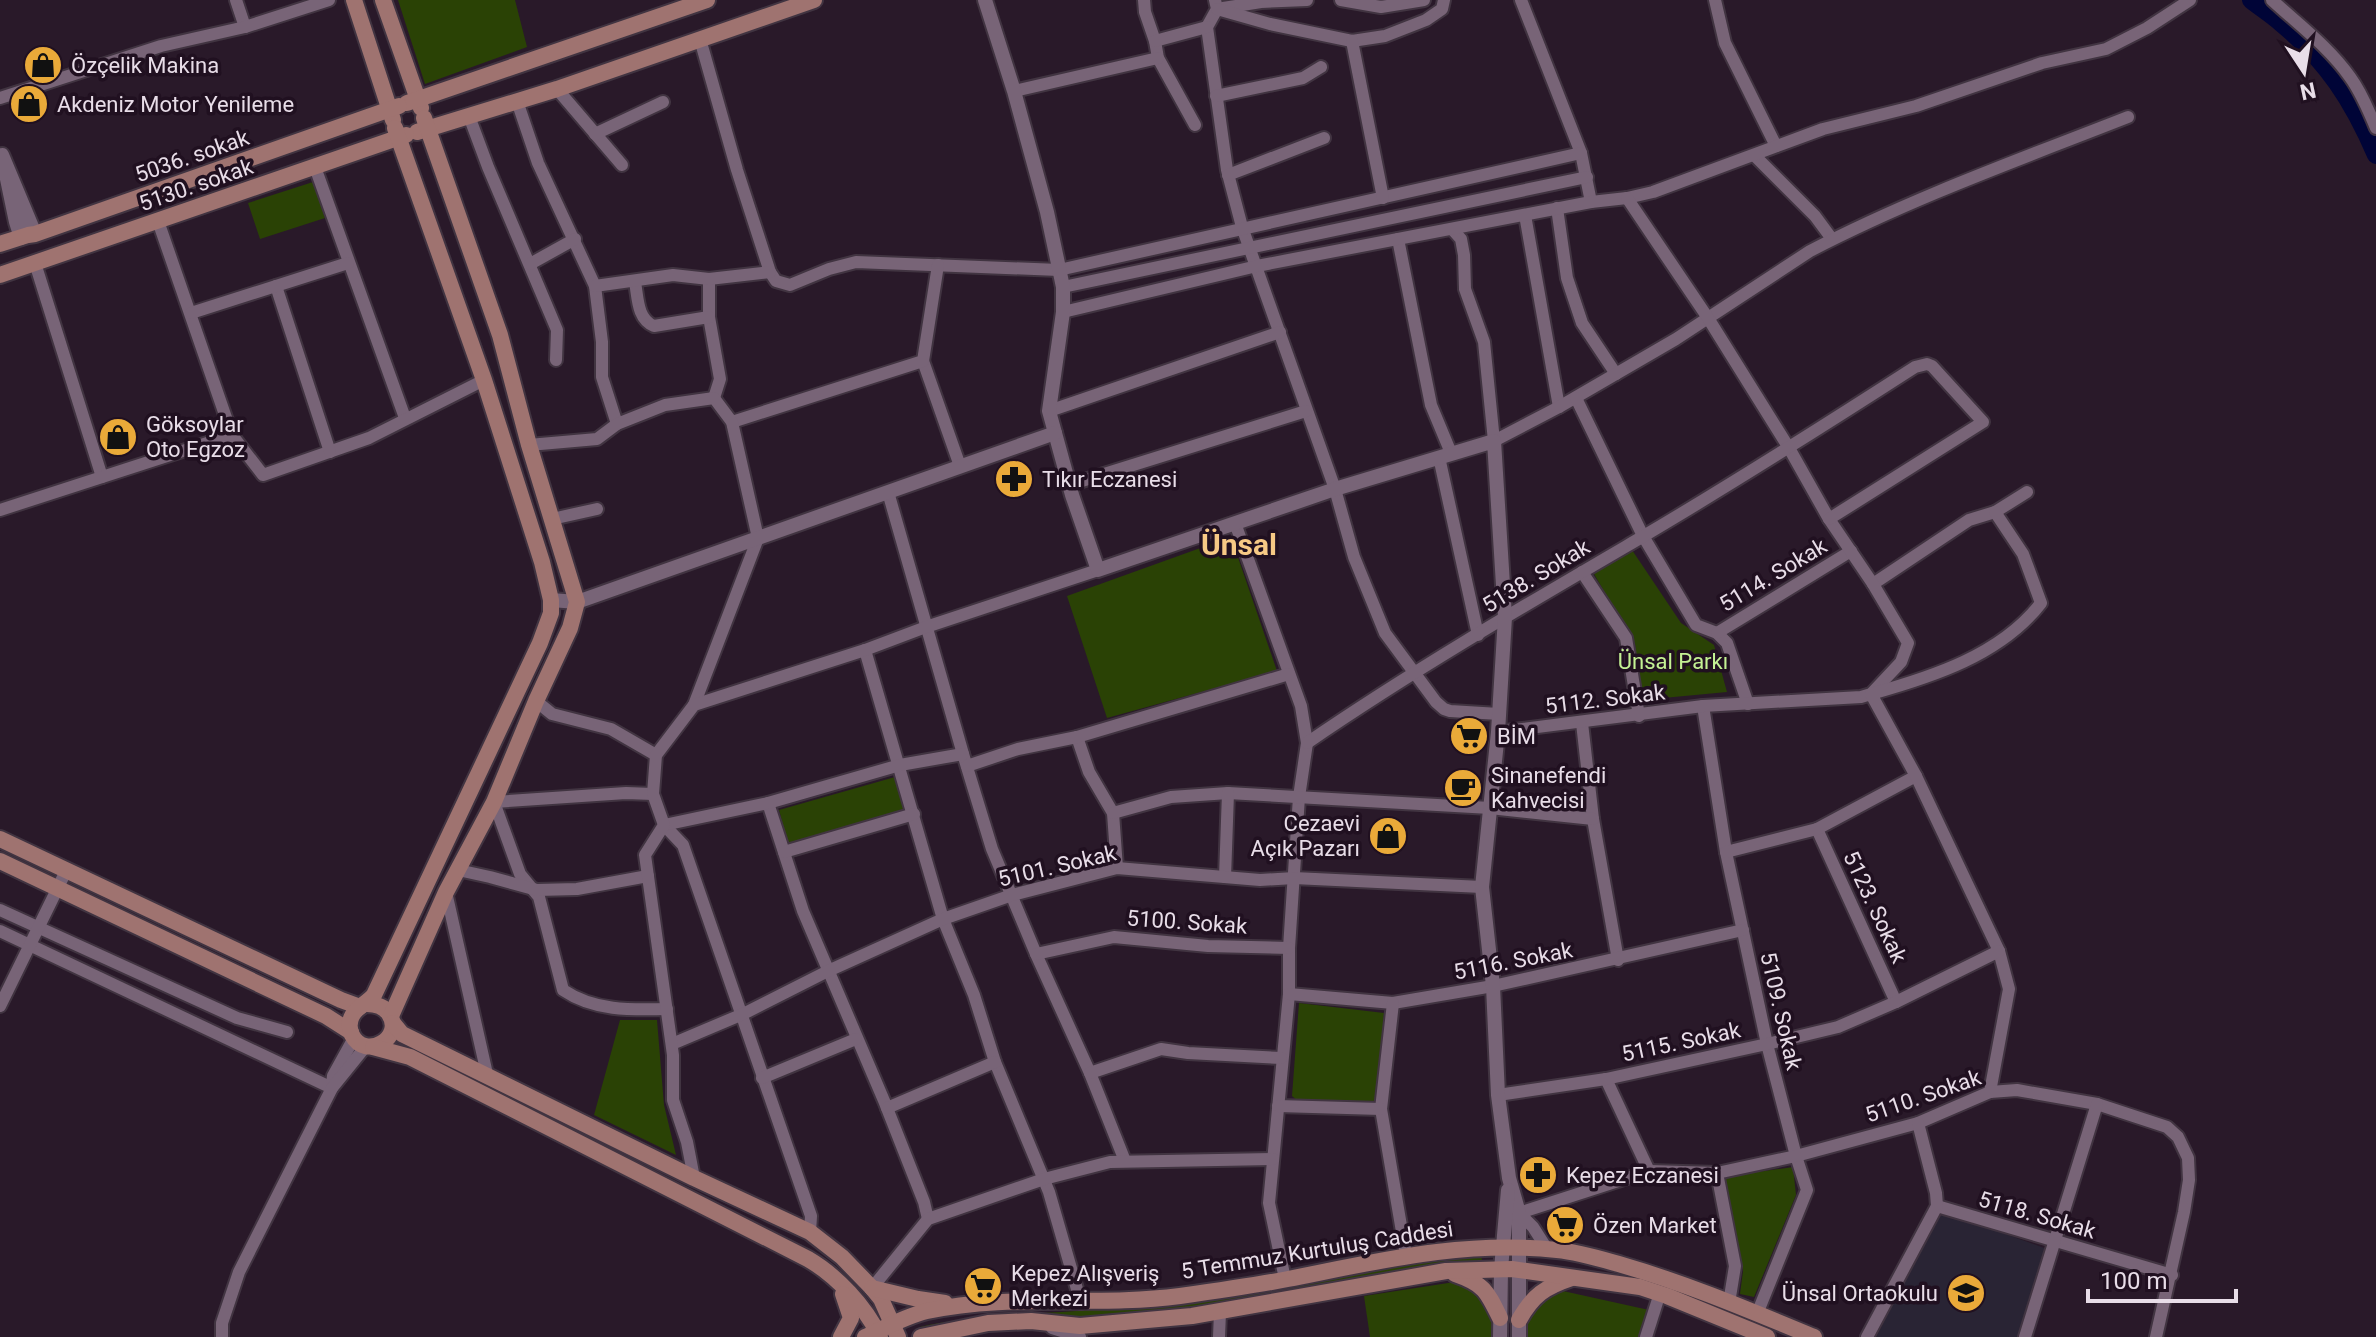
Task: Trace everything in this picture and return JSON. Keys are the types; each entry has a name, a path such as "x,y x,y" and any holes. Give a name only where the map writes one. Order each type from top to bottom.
{"main road":[{"path":"354,0 500,335 529,445 577,602 570,628 494,802 446,892 392,1019 390,1036 380,1045 361,1041"},
{"path":"361,1041 351,1018 374,995 540,643 551,613 542,562 484,380 408,119 383,0"},
{"name":"5036. sokak","path":"0,244 408,119 707,0"},
{"name":"5130. sokak","path":"0,275 315,167 408,119 469,116 557,89 814,0"},
{"path":"28,236 17,245 19,256 24,261 35,263"},
{"path":"0,839 341,1000 364,1006 382,1006 402,1034 810,1232 842,1257 881,1299 883,1333"},
{"path":"0,861 326,1016 361,1041 410,1057 808,1259 838,1282 883,1333"},
{"name":"5 Temmuz Kurtuluş Caddesi","path":"883,1333 924,1312 970,1304 1014,1301 1081,1303 1178,1296 1406,1255 1520,1246 1600,1259 1660,1276 1814,1337"},
{"name":"5 Temmuz Kurtuluş Caddesi","path":"921,1337 988,1323 1031,1321 1080,1326 1192,1316 1446,1271 1519,1269 1640,1287 1767,1337"},
{"path":"1446,1271 1475,1281 1488,1295 1500,1318"},
{"path":"1519,1328 1529,1302 1544,1290 1576,1277"},
{"path":"838,1282 851,1318 841,1337"},
{"path":"872,1288 918,1299 970,1304"}],"street":[{"path":"236,0 245,27"},
{"path":"0,98 161,46 245,27 329,0"},
{"path":"985,0 1047,212 1063,287 1063,312 1049,411 1069,485 1098,570"},
{"path":"1144,0 1158,58 1195,125"},
{"path":"1216,4 1307,0"},
{"path":"1341,0 1381,7 1424,0"},
{"path":"1216,4 1270,24 1352,41 1385,36 1426,20 1442,9 1444,0"},
{"path":"1521,0 1581,153 1591,202"},
{"path":"1715,0 1725,43 1776,146"},
{"path":"1063,312 1257,266 1653,192 1823,129 1916,106 2042,63 2106,49 2147,28 2190,0"},
{"path":"2272,0 2309,33 2349,76 2376,128"},
{"path":"1216,4 1207,27 1228,175 1243,229 1335,489 1354,557 1385,633 1444,709 1499,714"},
{"path":"1381,7 1385,36"},
{"path":"1155,41 1207,27"},
{"path":"700,39 770,272 776,281 790,285 856,262 1059,270 1581,153"},
{"path":"1352,41 1383,198"},
{"path":"1014,91 1158,58"},
{"path":"1216,96 1303,78 1321,67"},
{"path":"557,89 622,165"},
{"path":"517,101 538,163 595,286 602,342 602,377 617,424"},
{"path":"595,134 663,102"},
{"path":"469,116 557,330 556,360"},
{"path":"694,705 865,650 1335,489 1494,441 1576,398 1832,239 1925,196 2128,117"},
{"path":"1228,175 1324,138"},
{"path":"1,152 28,236"},
{"path":"1755,156 1815,216 1832,239"},
{"path":"315,167 405,418"},
{"path":"1063,287 1587,177"},
{"path":"1627,198 1708,318 1908,643 1901,662 1866,695 1916,776 1999,951 2009,989 1990,1092"},
{"path":"1557,208 1567,278 1582,323 1616,374"},
{"path":"1525,215 1559,407"},
{"path":"158,221 232,435 263,475 369,438 484,380"},
{"path":"1452,229 1461,239 1465,289 1484,342 1494,441 1505,617 1498,732 1482,887 1493,986 1498,1095 1509,1178 1501,1269 1500,1337"},
{"path":"530,264 575,239"},
{"path":"1398,239 1431,405 1445,455 1478,635"},
{"path":"35,263 102,477"},
{"path":"191,313 348,263"},
{"path":"938,265 923,361 960,466"},
{"path":"595,286 673,275 709,279 770,272"},
{"path":"709,279 709,317 720,379 714,398"},
{"path":"635,282 640,313 646,323 654,326 709,317"},
{"path":"276,286 330,452"},
{"path":"1049,411 1280,332"},
{"path":"732,422 923,361"},
{"name":"5138. Sokak","path":"1307,743 1380,693 1789,448 1908,372 1927,364 1932,366 1983,422 1829,519"},
{"path":"529,445 597,439 617,424 665,405 714,398"},
{"path":"714,398 732,422 758,538 694,705 656,755 653,794 664,825 683,845 811,1216 810,1232"},
{"path":"1576,398 1643,536 1696,625 1717,633 1727,643 1748,704"},
{"path":"1069,485 1306,411"},
{"path":"551,600 577,602 1055,433"},
{"path":"0,510 232,435"},
{"path":"888,492 992,849 1125,1161"},
{"path":"1873,584 1969,520 1995,512 2027,492"},
{"path":"552,519 597,509"},
{"name":"5112. Sokak","path":"1498,732 1703,706 1866,695 1956,665 2006,638 2027,621 2041,603 2023,554 1995,512"},
{"path":"1235,523 1301,706 1307,743 1299,797 1289,994 1269,1203 1285,1279"},
{"name":"5114. Sokak","path":"1717,633 1851,551"},
{"path":"1582,572 1626,638 1639,716"},
{"path":"865,650 943,919 974,995 995,1062 1044,1179 1081,1303"},
{"path":"694,1178 687,1142 673,1100 672,1044 645,855 664,825 768,803 900,765 965,760 1077,737 1289,674"},
{"path":"536,701 552,714 611,729 656,755"},
{"name":"5109. Sokak","path":"1703,706 1726,852 1767,1044 1807,1190 1757,1314"},
{"path":"1582,723 1593,819 1618,960"},
{"path":"1077,737 1089,772 1113,813 1117,868"},
{"path":"1726,852 1817,829 1916,776"},
{"path":"1113,813 1171,797 1228,793 1490,808 1593,819"},
{"path":"1225,877 1228,793"},
{"path":"653,794 494,802 520,874 539,897 563,990 577,1000 620,1010 667,1009"},
{"path":"768,803 803,911 887,1108 928,1219"},
{"path":"784,852 914,814"},
{"name":"5123. Sokak","path":"1817,829 1896,1002"},
{"name":"5101. Sokak","path":"672,1044 743,1014 943,919 1012,895 1117,868 1260,880 1294,878 1482,887"},
{"path":"0,1006 67,869"},
{"path":"458,870 537,890 577,889 648,876"},
{"path":"446,892 487,1074"},
{"path":"0,910 237,1018 287,1032"},
{"name":"5116. Sokak","path":"1289,994 1393,1003 1618,960 1743,930"},
{"path":"0,931 332,1088"},
{"name":"5100. Sokak","path":"1036,954 1114,937 1208,946 1289,948"},
{"name":"5115. Sokak","path":"1498,1095 1606,1079 1838,1027 1999,951"},
{"path":"1393,1003 1381,1109 1406,1255"},
{"path":"762,1078 856,1039"},
{"path":"222,1337 222,1323 239,1272 332,1088 333,1076 361,1041"},
{"path":"1090,1073 1161,1049 1281,1058"},
{"path":"887,1108 995,1062"},
{"path":"1606,1079 1649,1171"},
{"name":"5110. Sokak","path":"1522,1212 1649,1171 1717,1173 1796,1156 1918,1123 1990,1092 2017,1090 2097,1104 2167,1127 2178,1137 2188,1158 2189,1180 2172,1275 2156,1337"},
{"path":"2025,1337 2097,1104"},
{"path":"1278,1106 1381,1109"},
{"path":"1867,1337 1937,1206 1918,1123"},
{"path":"872,1288 928,1219 1044,1179 1110,1162 1273,1159"},
{"path":"1717,1173 1735,1266 1729,1303"},
{"path":"1509,1178 1522,1212 1547,1249"},
{"name":"5118. Sokak","path":"1937,1206 2172,1275"},
{"path":"1519,1328 1522,1212"},
{"path":"1646,1337 1660,1293"},
{"path":"1219,1337 1220,1312"},
{"path":"1031,1321 1080,1337"}],"shaded area":[{"name":"Ünsal Ortaokulu","path":"1941,1211 2047,1249 2020,1337 1876,1337"}],"green space":[{"path":"398,0 515,0 527,47 425,84"},
{"path":"313,182 325,218 260,239 248,203"},
{"path":"1231,537 1277,671 1107,718 1067,596"},
{"name":"Ünsal Parkı","path":"1632,550 1681,623 1714,645 1727,692 1642,700 1635,644 1594,574"},
{"path":"895,777 906,814 789,847 779,810"},
{"path":"1299,1003 1384,1013 1379,1101 1376,1104 1299,1102 1292,1096"},
{"path":"620,1020 657,1020 664,1105 676,1155 594,1115"},
{"path":"1793,1167 1796,1195 1754,1297 1740,1294 1743,1271 1723,1177"},
{"path":"1481,1250 1482,1261 1200,1306 919,1330 928,1325 975,1318 1115,1308 1207,1297"},
{"path":"1461,1281 1481,1297 1492,1320 1494,1337 1370,1337 1364,1296"},
{"path":"1563,1291 1649,1310 1641,1337 1527,1337 1528,1317 1551,1296"}],"waterway":[{"path":"2251,0 2297,37 2325,67 2358,117 2376,155"}],"place":[{"name":"Özçelik Makina","path":"43,65"},
{"name":"Akdeniz Motor Yenileme","path":"29,104"},
{"name":"Göksoylar Oto Egzoz","path":"118,437"},
{"name":"Tıkır Eczanesi","path":"1014,479"},
{"name":"BİM","path":"1469,736"},
{"name":"Sinanefendi Kahvecisi","path":"1463,788"},
{"name":"Cezaevi Açık Pazarı","path":"1388,836"},
{"name":"Kepez Eczanesi","path":"1538,1175"},
{"name":"Özen Market","path":"1565,1225"},
{"name":"Kepez Alışveriş Merkezi","path":"983,1286"},
{"name":"Ünsal Ortaokulu","path":"1966,1293"}],"district":[{"name":"Ünsal","path":"1239,544"}]}
